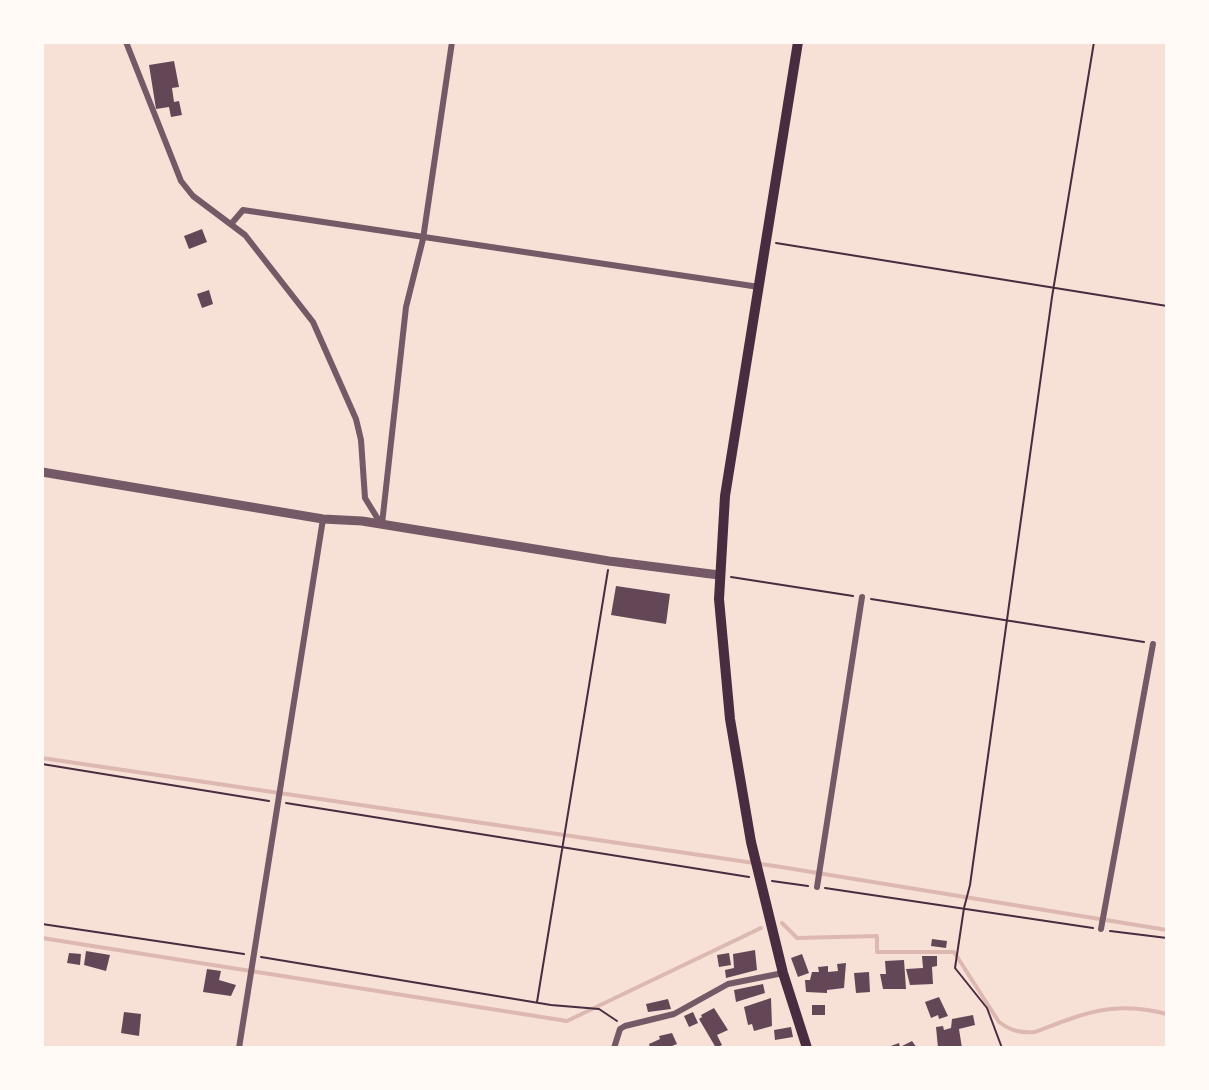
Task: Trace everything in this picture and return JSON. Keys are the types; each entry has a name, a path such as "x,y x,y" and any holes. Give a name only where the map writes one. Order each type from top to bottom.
{"main road":[{"path":"798,42 725,496 719,574 722,645 730,719 759,879 783,973 807,1048"}],"street":[{"path":"126,42 181,181 202,203 232,223 269,263 314,322 356,419 362,440 364,498 381,525"},
{"path":"381,525 406,307 423,239 452,42"},
{"path":"232,223 243,210 423,239 760,287"},
{"path":"42,472 322,519 362,521 609,561 719,574"},
{"path":"239,1048 322,519"},
{"path":"817,887 862,597"},
{"path":"1101,930 1153,644"},
{"path":"614,1048 620,1029 625,1026 674,1014 728,984 783,973"}],"path":[{"path":"1002,1048 987,1008 955,968 964,908 970,885 1005,620 1054,288 1094,42"},
{"path":"767,242 1167,306"},
{"path":"537,1002 563,831 609,561"},
{"path":"719,574 1153,644"},
{"path":"42,764 759,879 1167,938"},
{"path":"42,924 537,1002 599,1009 625,1026"}],"building":[{"path":"174,61 179,87 172,88 174,102 179,101 182,115 171,117 169,107 156,109 149,65"},
{"path":"202,229 207,242 189,249 184,236"},
{"path":"209,290 213,304 202,308 197,294"},
{"path":"616,586 670,594 666,624 611,615"},
{"path":"932,939 947,941 946,948 931,946"},
{"path":"755,950 757,970 726,978 725,970 734,968 733,954"},
{"path":"86,951 110,955 106,971 84,965"},
{"path":"69,953 81,954 80,965 67,963"},
{"path":"729,953 731,965 719,967 717,955"},
{"path":"802,954 809,973 798,977 791,958"},
{"path":"922,956 937,956 937,966 932,967 933,984 910,985 906,969 923,968"},
{"path":"904,960 906,989 883,989 880,974 886,974 885,961"},
{"path":"846,963 844,988 827,990 827,993 806,992 805,980 810,980 812,972 819,972 818,967 828,966 828,972 838,971 837,964"},
{"path":"207,969 221,971 219,980 236,985 231,996 203,992"},
{"path":"869,972 870,992 856,993 854,973"},
{"path":"763,984 765,993 736,1002 734,990"},
{"path":"939,997 948,1016 939,1019 938,1015 931,1018 925,1002"},
{"path":"771,998 772,1026 754,1031 752,1024 748,1025 744,1007"},
{"path":"668,999 671,1009 648,1012 646,1004"},
{"path":"812,1005 825,1005 825,1015 812,1015"},
{"path":"714,1008 728,1030 717,1035 722,1045 716,1048 699,1019 701,1015"},
{"path":"124,1012 141,1014 139,1036 121,1033"},
{"path":"693,1012 698,1023 689,1027 684,1016"},
{"path":"973,1015 975,1025 959,1029 962,1048 938,1048 936,1027 943,1026 944,1030 951,1028 952,1019"},
{"path":"791,1027 793,1037 775,1040 774,1030"},
{"path":"672,1033 677,1044 672,1046 673,1048 650,1048 649,1044 660,1039 659,1036"},
{"path":"912,1041 917,1048 885,1048 899,1043 900,1047"}],"waterway":[{"path":"42,758 781,867 1167,930"},
{"path":"782,923 797,938 877,936 877,952 954,952 999,1022 1016,1031 1035,1032 1084,1014 1115,1009 1131,1008 1167,1014"},
{"path":"42,938 567,1021 761,928"}]}
